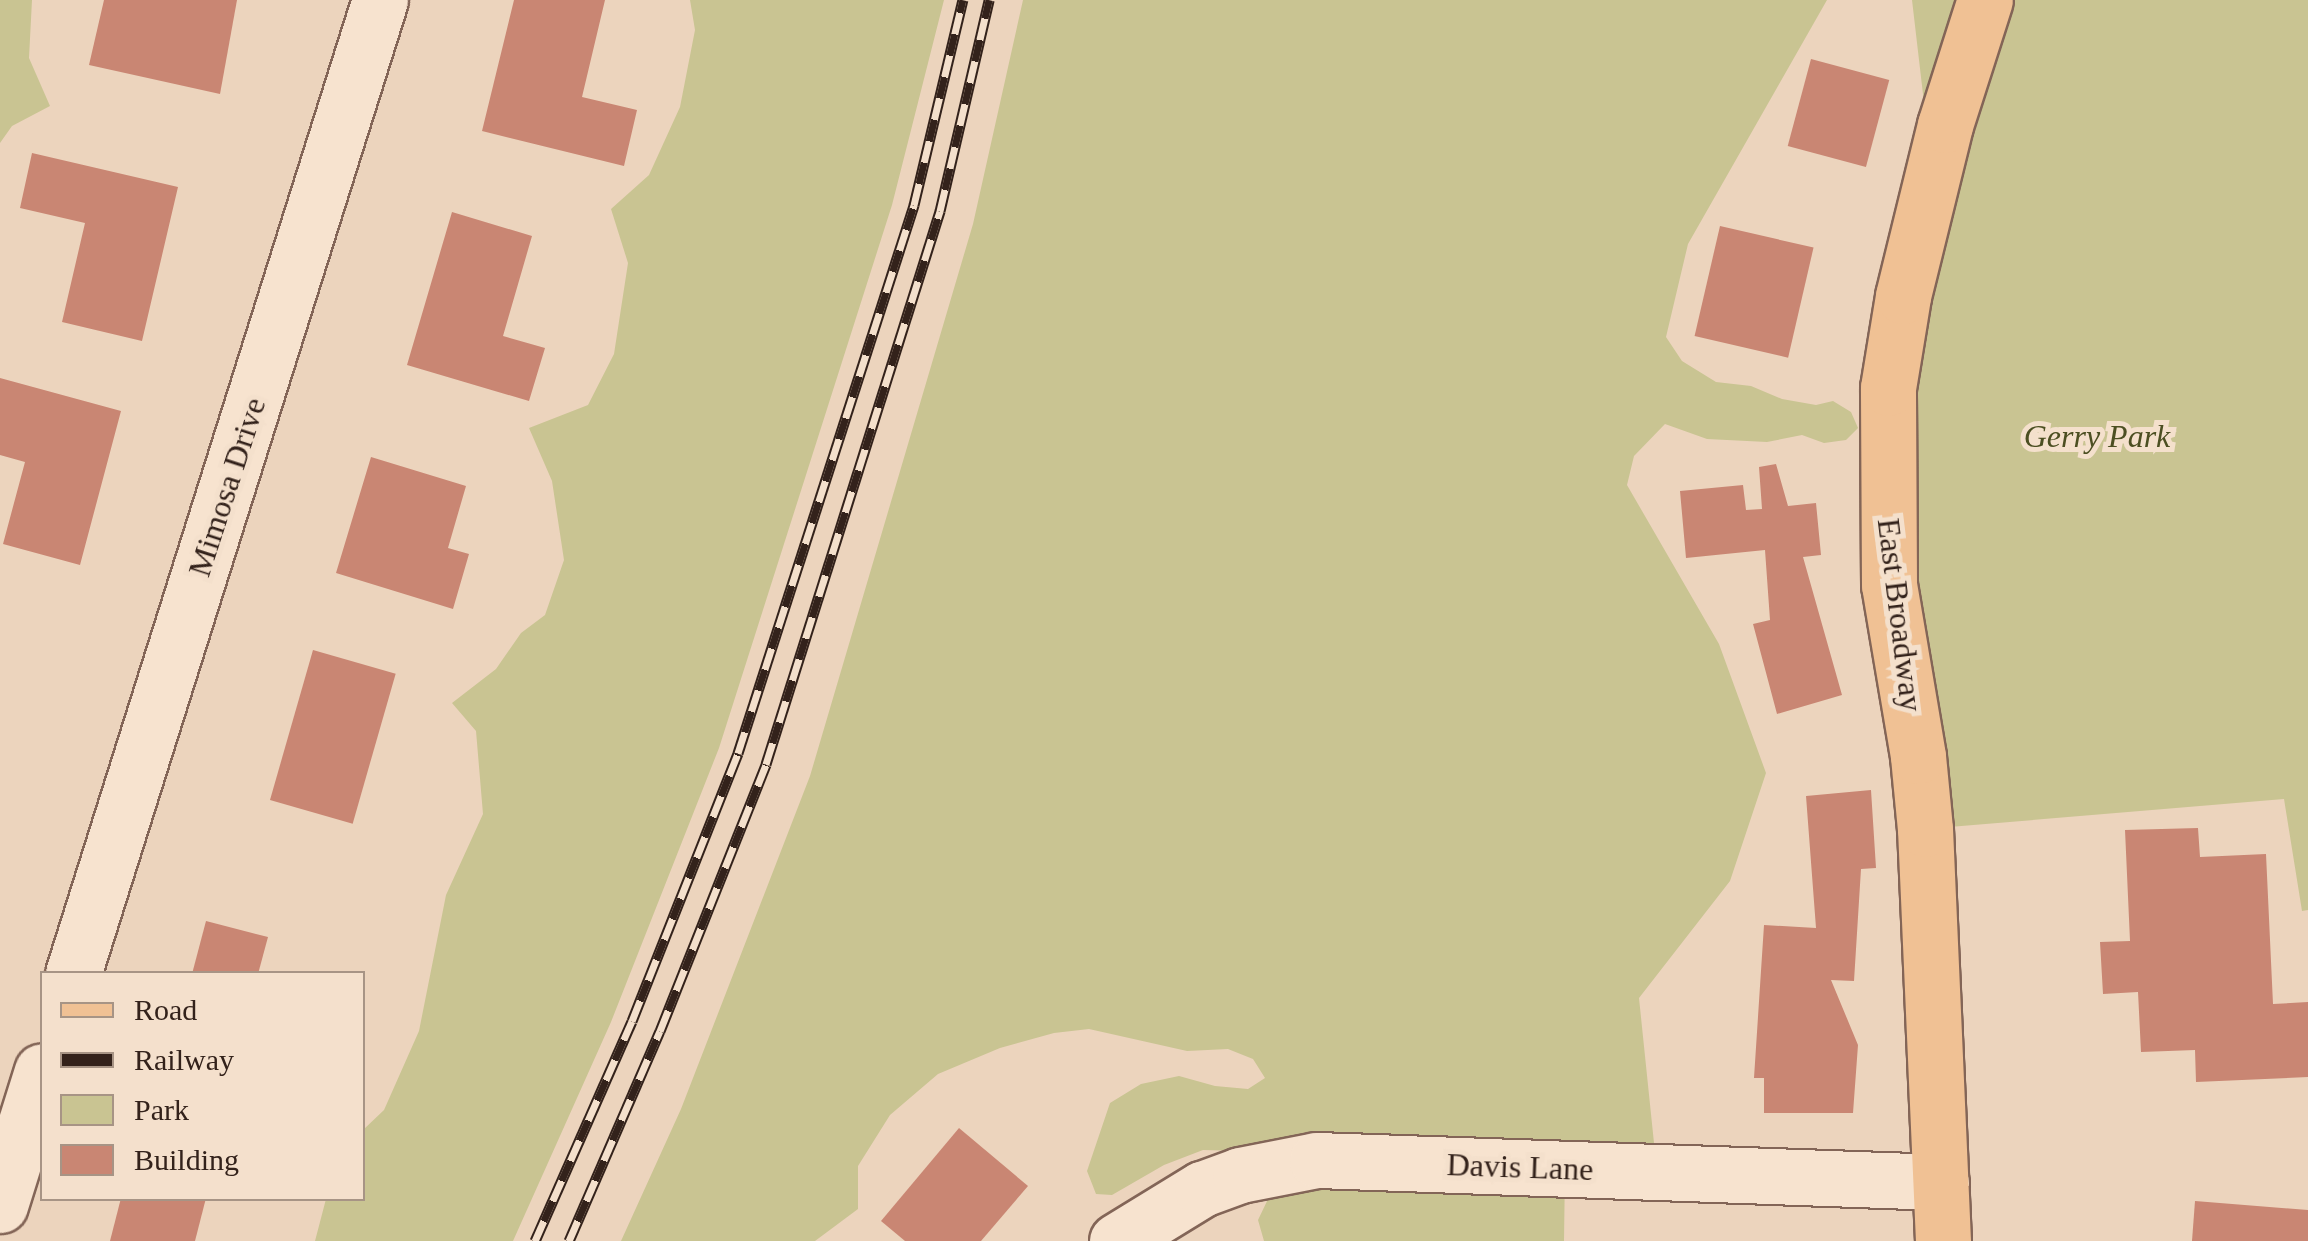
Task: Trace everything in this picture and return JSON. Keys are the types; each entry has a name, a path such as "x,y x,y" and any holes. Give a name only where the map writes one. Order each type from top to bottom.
{"main road":[{"name":"East Broadway","path":"1944,1241 1925,829 1918,756 1889,584 1888,388 1903,296 1945,126 1985,0"}],"street":[{"name":"Mimosa Drive","path":"74,971 380,0"},
{"path":"0,1205 40,1076"},
{"name":"Davis Lane","path":"1117,1241 1202,1189 1240,1174 1318,1160 1940,1182"}],"green space":[{"path":"0,0 32,0 29,58 50,106 12,126 0,143"},
{"path":"690,0 944,0 892,205 719,748 611,1022 513,1241 315,1241 325,1201 365,1201 365,1128 384,1110 419,1031 446,895 483,814 476,731 452,703 496,669 521,633 545,615 564,560 552,481 529,428 588,405 614,354 628,263 611,209 649,175 680,107 695,30"},
{"path":"1023,0 1827,0 1688,244 1666,337 1682,361 1716,382 1751,386 1782,399 1816,405 1833,401 1851,412 1858,428 1846,440 1824,443 1802,435 1767,442 1707,439 1665,424 1634,456 1627,485 1719,644 1766,773 1730,881 1639,998 1657,1172 1565,1169 1564,1241 1264,1241 1258,1220 1269,1197 1299,1175 1297,1140 1264,1142 1242,1151 1203,1150 1164,1165 1112,1195 1096,1194 1087,1171 1110,1103 1141,1084 1179,1076 1215,1086 1248,1089 1265,1078 1253,1059 1228,1049 1187,1051 1089,1029 1054,1033 1000,1048 938,1074 890,1115 858,1166 858,1209 815,1241 621,1241 681,1109 810,776 973,224"},
{"name":"Gerry Park","path":"1912,0 2308,0 2308,910 2302,911 2284,799 1925,829 1889,585 1926,120"}],"building":[{"path":"104,0 237,0 220,94 89,65"},
{"path":"514,0 605,0 582,97 637,110 624,166 482,131"},
{"path":"1811,59 1889,80 1866,167 1788,146"},
{"path":"32,153 178,187 142,341 62,322 85,223 20,208"},
{"path":"452,212 532,236 503,336 545,348 529,401 407,365"},
{"path":"1720,226 1814,248 1788,358 1695,336"},
{"path":"0,378 121,411 80,565 3,544 25,462 0,455"},
{"path":"371,457 466,486 448,548 469,554 453,609 336,573"},
{"path":"1776,464 1788,506 1816,503 1821,555 1803,557 1842,695 1777,714 1753,624 1770,620 1765,550 1686,558 1680,491 1743,485 1746,510 1762,509 1759,467"},
{"path":"313,650 396,674 353,824 270,800"},
{"path":"1871,790 1876,868 1861,869 1854,981 1831,980 1858,1045 1853,1113 1764,1113 1764,1078 1754,1078 1764,925 1816,928 1806,796"},
{"path":"2198,828 2200,857 2266,854 2273,1004 2308,1002 2308,1077 2196,1082 2195,1050 2141,1052 2138,992 2103,994 2100,942 2130,941 2125,830"},
{"path":"206,921 268,937 259,971 193,971"},
{"path":"959,1128 1028,1186 981,1241 905,1241 881,1221"},
{"path":"120,1201 205,1201 195,1241 110,1241"},
{"path":"2195,1201 2308,1210 2308,1241 2192,1241"}],"railway":[{"path":"535,1241 632,1021 738,753 914,205 963,0"},
{"path":"569,1241 660,1031 766,764 940,211 989,0"}]}
